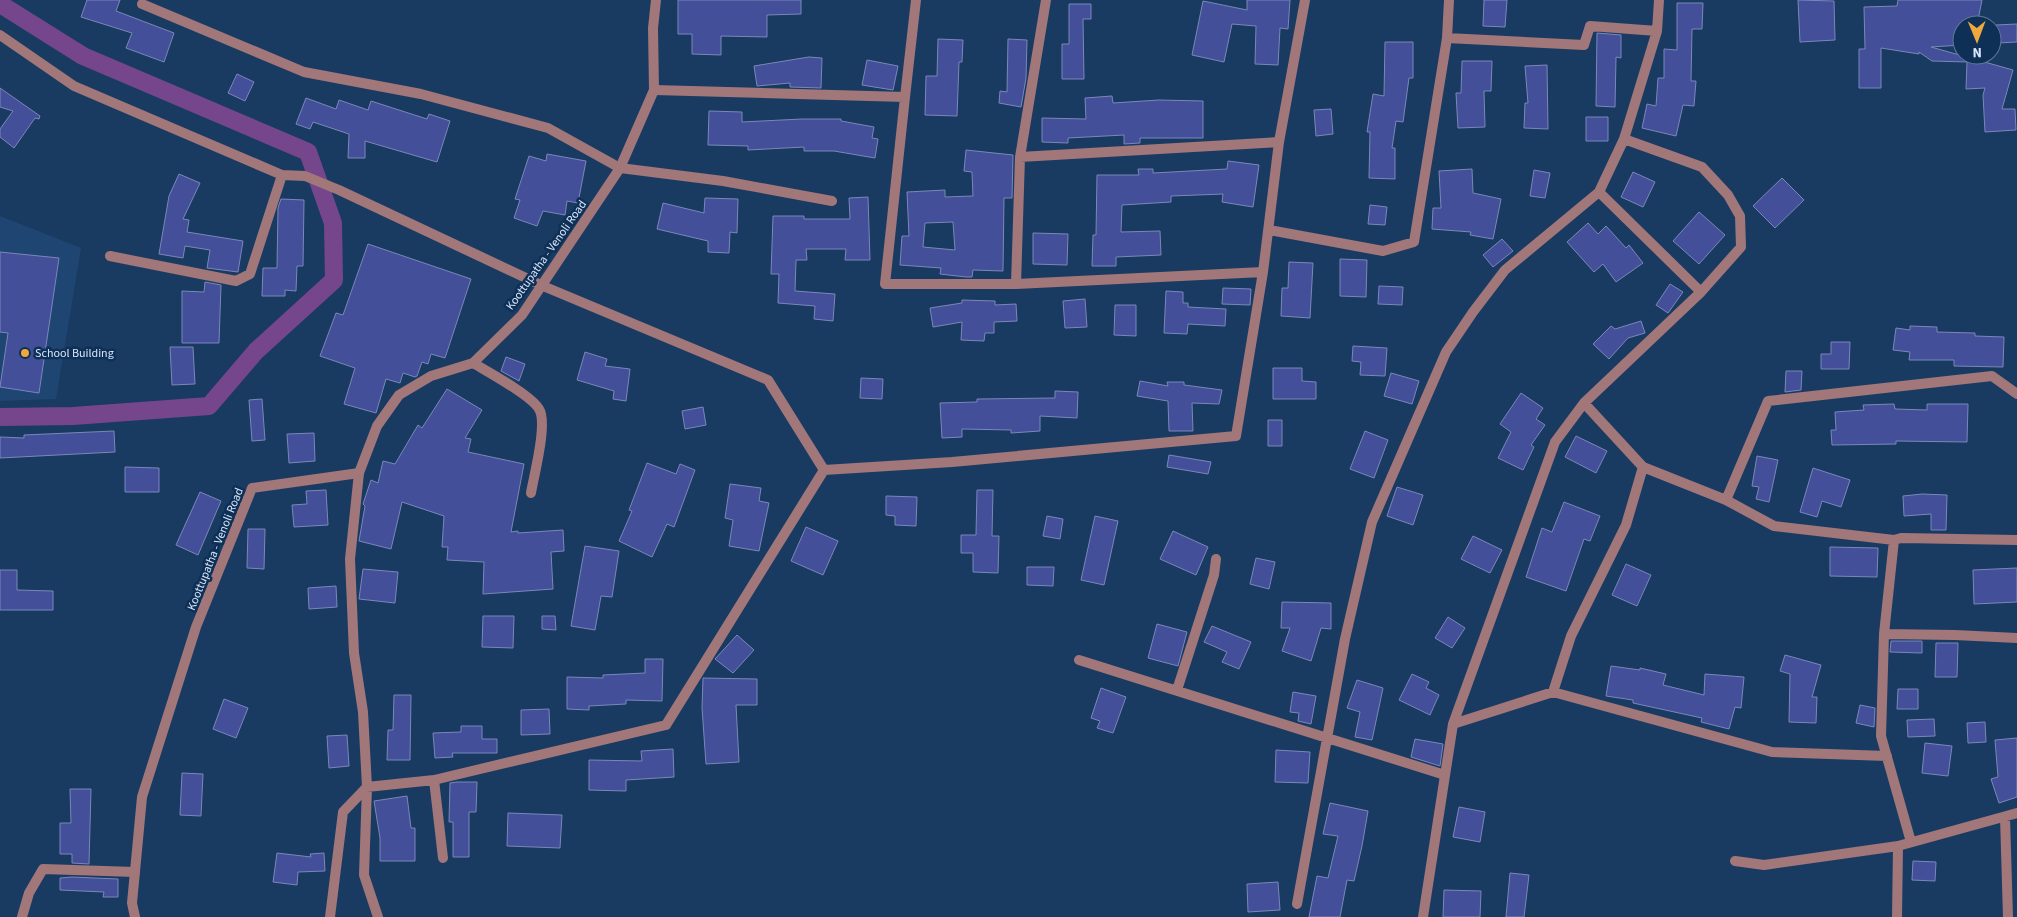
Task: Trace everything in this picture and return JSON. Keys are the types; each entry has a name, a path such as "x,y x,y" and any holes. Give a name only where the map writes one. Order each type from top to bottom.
{"street":[{"name":"Koottupatha - Venoli Road","path":"134,917 132,902 142,798 196,627 252,488 359,473 377,426 399,395 431,376 473,363 522,315 620,168 654,90 653,28 656,0"},
{"path":"916,0 886,284 1016,284 1263,272"},
{"path":"1016,284 1020,157 1046,0"},
{"path":"824,470 952,462 1236,436 1263,272 1279,142 1305,0"},
{"path":"1269,230 1383,251 1414,242 1447,38 1449,0"},
{"path":"1296,904 1345,638 1372,522 1446,352 1505,270 1600,192 1624,139 1657,31 1659,0"},
{"path":"142,4 304,72 421,94 548,128 620,168 723,181 832,201"},
{"path":"1447,38 1584,45 1590,26 1657,31"},
{"path":"0,35 74,86 282,175 305,176 339,190 543,286 768,380 824,470"},
{"path":"654,90 905,96"},
{"path":"1423,917 1453,724 1555,442 1584,402 1701,292 1741,247 1740,216 1728,195 1702,167 1624,139"},
{"path":"1020,157 1279,142"},
{"path":"110,256 236,281 250,274 282,175"},
{"path":"1600,192 1701,292"},
{"path":"473,363 531,400 540,410 542,430 530,492"},
{"path":"1726,500 1768,401 1992,376 2017,394"},
{"path":"1584,402 1643,467 1726,500 1774,526 1894,540 1901,538 2017,540"},
{"path":"1553,692 1571,636 1626,525 1643,467"},
{"path":"330,917 343,812 367,787 434,780 666,724 824,470"},
{"path":"359,473 350,559 354,653 363,712 367,787 364,874 378,917"},
{"path":"1894,540 1884,634 1881,736 1911,842"},
{"path":"1177,690 1214,575 1216,559"},
{"path":"1884,634 2017,638"},
{"path":"1080,660 1445,775"},
{"path":"1453,724 1553,692 1772,752 1886,756"},
{"path":"434,780 443,858"},
{"path":"1735,861 1764,865 1898,846 2017,813"},
{"path":"2005,816 2008,917"},
{"path":"1897,917 1898,846"},
{"path":"22,917 29,893 44,869 135,872"}],"shaded area":[{"path":"0,216 81,248 56,399 0,401"}],"building":[{"path":"87,0 120,0 116,11 174,33 164,62 126,48 132,33 81,17"},
{"path":"678,0 801,0 801,14 767,15 767,37 721,36 721,55 692,54 692,34 678,34"},
{"path":"1247,0 1290,0 1288,29 1280,28 1278,65 1255,64 1256,26 1232,24 1224,62 1192,55 1203,1 1247,10"},
{"path":"1484,0 1507,0 1505,27 1483,26"},
{"path":"1798,0 1834,1 1835,40 1800,42"},
{"path":"1898,0 1982,0 1979,15 1952,15 1952,46 1931,47 1952,53 1952,62 1932,61 1919,52 1919,54 1881,48 1881,88 1859,88 1859,49 1865,49 1864,7 1897,6"},
{"path":"1677,3 1703,3 1702,29 1692,29 1691,81 1696,81 1694,106 1683,105 1676,136 1642,128 1647,104 1656,106 1658,78 1664,78 1664,49 1677,50"},
{"path":"1069,4 1091,4 1091,19 1083,19 1084,79 1062,79 1062,44 1069,44"},
{"path":"2017,24 2017,42 2002,43 2002,25"},
{"path":"1597,33 1621,35 1621,58 1616,57 1615,107 1596,106"},
{"path":"938,39 963,40 962,62 959,62 957,116 925,115 926,76 937,76"},
{"path":"1008,39 1027,40 1026,78 1021,107 999,103 1000,91 1007,92"},
{"path":"1385,42 1413,42 1413,78 1409,78 1403,122 1396,121 1392,148 1395,148 1395,179 1369,178 1370,132 1367,132 1373,94 1384,96"},
{"path":"809,57 822,58 821,88 790,87 790,83 757,86 754,66"},
{"path":"867,60 898,66 893,90 862,85"},
{"path":"1462,61 1492,61 1491,91 1484,91 1485,127 1458,128 1456,93 1461,93"},
{"path":"1547,65 1548,129 1524,128 1525,103 1528,103 1525,66"},
{"path":"1967,65 1995,65 2013,70 2002,109 2015,109 2016,130 1985,132 1983,95 1985,88 1966,89"},
{"path":"237,74 254,82 245,101 228,93"},
{"path":"0,88 40,116 39,119 35,118 14,148 0,137 0,129 13,111 0,107"},
{"path":"1112,96 1113,103 1159,100 1203,101 1203,138 1140,138 1140,143 1124,144 1124,135 1068,138 1068,143 1042,142 1042,118 1086,119 1085,98"},
{"path":"306,98 336,109 339,100 368,110 371,101 427,119 429,114 450,121 437,162 365,141 365,158 348,158 349,134 313,122 310,129 296,124"},
{"path":"1331,109 1333,134 1316,136 1314,110"},
{"path":"709,111 742,112 742,122 841,119 841,121 874,127 872,138 878,139 875,158 834,151 804,151 804,147 748,150 748,146 708,145"},
{"path":"1586,117 1608,117 1608,141 1586,141"},
{"path":"966,150 1013,155 1012,198 1004,198 1003,271 973,270 972,277 966,277 940,274 941,268 900,265 902,236 909,236 907,192 945,190 945,197 973,196 972,172 964,171","holes":["953,222 955,250 923,247 925,223"]},
{"path":"547,154 586,161 578,203 567,201 565,215 543,211 537,226 514,218 520,200 515,199 529,156 546,161"},
{"path":"1228,161 1259,165 1253,207 1222,202 1223,194 1171,196 1171,202 1122,205 1121,232 1160,231 1161,255 1116,257 1116,266 1092,266 1093,235 1096,235 1097,175 1139,175 1138,169 1153,169 1153,173 1227,169"},
{"path":"1472,169 1473,193 1501,199 1493,239 1470,235 1471,232 1432,229 1433,208 1441,208 1439,171"},
{"path":"1534,170 1550,173 1545,198 1530,196"},
{"path":"1633,172 1655,182 1643,207 1621,197"},
{"path":"179,174 200,183 183,219 189,220 187,232 243,241 238,272 207,268 210,250 185,246 183,258 159,254 169,196"},
{"path":"1782,178 1804,200 1775,228 1753,206"},
{"path":"868,197 870,260 845,260 846,249 806,249 807,260 796,260 795,291 835,294 833,321 814,319 815,306 778,303 779,274 771,274 773,216 804,216 804,219 850,219 849,198"},
{"path":"705,198 738,199 737,233 730,232 729,253 708,252 708,241 657,229 663,203 704,213"},
{"path":"281,199 304,200 303,266 297,266 296,291 285,290 285,296 262,296 263,268 277,268 278,208"},
{"path":"1370,205 1387,207 1385,225 1368,224"},
{"path":"1699,212 1725,235 1699,264 1673,241"},
{"path":"1588,223 1598,234 1606,226 1626,248 1629,245 1643,263 1616,282 1603,264 1594,272 1567,242"},
{"path":"1033,233 1068,234 1067,265 1033,264"},
{"path":"1502,239 1513,251 1493,267 1483,255"},
{"path":"368,244 471,279 445,358 431,354 428,364 422,362 417,376 403,373 400,383 386,379 376,413 344,404 355,368 320,356 336,313 343,315"},
{"name":"School Building","path":"0,252 59,258 39,393 0,387 8,333 0,332"},
{"path":"1340,259 1367,260 1366,297 1340,296"},
{"path":"1289,262 1313,263 1310,318 1281,316 1282,288 1288,288"},
{"path":"205,282 221,285 219,343 182,343 182,291 204,292"},
{"path":"1670,284 1683,292 1668,313 1656,305"},
{"path":"1379,286 1403,287 1402,305 1378,304"},
{"path":"1223,288 1251,289 1250,305 1222,304"},
{"path":"1166,291 1183,292 1183,303 1188,303 1188,307 1226,309 1225,326 1188,324 1187,334 1164,333"},
{"path":"1085,299 1087,327 1065,328 1063,301"},
{"path":"962,300 995,301 995,305 1016,304 1017,321 994,322 994,333 985,333 984,341 961,340 962,322 933,327 930,308 962,303"},
{"path":"1115,305 1136,305 1136,336 1114,335"},
{"path":"1641,321 1645,333 1628,338 1609,359 1593,344 1611,326 1615,329"},
{"path":"1910,326 1937,327 1937,332 1975,333 1975,336 2004,337 2003,367 1954,366 1954,360 1909,360 1910,352 1893,350 1896,328 1910,330"},
{"path":"1831,342 1850,342 1849,369 1821,369 1821,354 1831,354"},
{"path":"1353,346 1387,348 1385,376 1360,375 1361,362 1352,361"},
{"path":"170,347 193,347 195,384 172,385"},
{"path":"585,352 607,359 605,366 630,369 626,401 613,399 614,391 577,380"},
{"path":"506,357 525,364 519,381 501,371"},
{"path":"1273,368 1302,368 1302,381 1316,382 1316,399 1273,399"},
{"path":"1786,371 1802,371 1801,390 1785,392"},
{"path":"1391,373 1419,381 1412,404 1384,396"},
{"path":"861,378 883,379 882,399 860,398"},
{"path":"1140,381 1168,386 1167,382 1184,382 1184,385 1222,390 1219,404 1192,403 1193,431 1169,431 1168,401 1137,396"},
{"path":"447,389 482,410 465,438 471,439 468,452 524,464 511,532 563,530 564,551 551,552 553,589 483,594 484,562 447,560 448,547 442,547 444,516 402,502 391,549 359,541 365,506 363,504 371,480 378,483 383,461 395,464 418,425 422,428"},
{"path":"1055,391 1078,392 1077,418 1040,416 1040,431 1011,433 1011,430 962,429 962,437 942,438 940,403 977,402 977,399 1055,398"},
{"path":"1521,393 1543,408 1536,419 1545,425 1531,445 1534,447 1523,470 1498,458 1511,432 1500,424"},
{"path":"262,399 265,440 252,441 249,400"},
{"path":"1894,404 1895,409 1927,410 1927,404 1968,404 1967,442 1896,441 1896,444 1832,445 1831,430 1836,430 1835,412 1864,410 1863,405"},
{"path":"703,407 706,425 685,429 682,411"},
{"path":"1268,420 1282,420 1282,446 1268,446"},
{"path":"114,431 115,452 0,458 0,437 24,438 24,435"},
{"path":"1365,431 1388,440 1374,478 1350,469"},
{"path":"314,433 315,461 289,463 287,434"},
{"path":"1576,436 1607,451 1596,473 1565,457"},
{"path":"1169,455 1211,462 1208,474 1167,467"},
{"path":"1757,456 1778,460 1769,502 1756,499 1759,487 1752,486"},
{"path":"647,463 676,474 680,464 695,470 674,527 667,524 652,557 619,541 632,511 629,510"},
{"path":"125,467 159,468 159,492 125,492"},
{"path":"1813,468 1850,480 1841,507 1822,501 1817,517 1800,512"},
{"path":"730,484 761,488 759,501 769,503 759,551 729,546 733,520 725,518"},
{"path":"1397,487 1423,495 1413,525 1387,516"},
{"path":"326,490 328,525 294,527 292,505 307,504 306,491"},
{"path":"977,490 993,490 992,536 999,536 998,573 973,572 973,553 961,553 961,535 976,535"},
{"path":"200,492 221,501 198,555 176,545"},
{"path":"1922,494 1947,495 1946,530 1931,530 1931,514 1904,516 1903,496"},
{"path":"886,496 917,497 916,526 895,525 895,516 886,515"},
{"path":"1564,502 1600,516 1590,541 1584,539 1566,591 1526,577 1542,528 1552,532"},
{"path":"1047,516 1063,519 1060,539 1043,536"},
{"path":"1095,516 1118,521 1104,585 1081,580"},
{"path":"806,527 838,541 823,575 791,561"},
{"path":"248,529 265,529 264,569 247,568"},
{"path":"1173,531 1208,547 1196,575 1160,559"},
{"path":"1473,536 1502,550 1490,573 1461,559"},
{"path":"585,546 619,551 612,597 601,596 595,630 571,626"},
{"path":"1830,547 1878,548 1877,577 1830,576"},
{"path":"1256,558 1275,562 1269,589 1250,584"},
{"path":"1626,564 1651,575 1637,606 1612,595"},
{"path":"1027,567 1054,567 1053,586 1027,585"},
{"path":"2017,568 2017,602 1974,604 1973,570"},
{"path":"363,569 398,572 395,603 359,599"},
{"path":"0,570 17,570 17,590 53,591 53,610 0,610"},
{"path":"336,586 337,607 309,609 308,588"},
{"path":"1282,602 1331,603 1331,629 1321,628 1311,661 1282,651 1290,628 1281,628"},
{"path":"483,616 514,616 513,648 482,647"},
{"path":"542,616 555,616 556,630 542,629"},
{"path":"1448,617 1465,628 1452,648 1435,638"},
{"path":"1157,624 1187,632 1178,666 1148,658"},
{"path":"1212,626 1251,642 1239,669 1222,662 1227,652 1204,642"},
{"path":"737,635 754,650 733,673 715,659"},
{"path":"1891,641 1922,641 1922,653 1890,652"},
{"path":"1936,643 1958,643 1957,677 1935,677"},
{"path":"1785,655 1821,665 1812,697 1817,697 1816,723 1789,722 1790,674 1780,671"},
{"path":"645,659 663,659 662,701 626,700 626,704 589,706 589,710 567,709 567,677 603,678 603,675 645,673"},
{"path":"1611,666 1640,670 1640,668 1666,674 1663,685 1704,695 1705,674 1744,677 1741,708 1735,707 1729,729 1701,722 1702,718 1633,703 1633,700 1606,696"},
{"path":"1412,674 1429,682 1426,688 1439,695 1430,715 1399,700"},
{"path":"703,678 757,679 757,705 736,705 739,762 706,764 702,708"},
{"path":"1357,680 1383,688 1372,740 1355,737 1360,712 1347,708"},
{"path":"1101,688 1126,697 1113,733 1097,728 1100,721 1091,718"},
{"path":"1898,689 1918,689 1918,709 1897,709"},
{"path":"1293,692 1316,696 1311,724 1298,721 1299,713 1290,712"},
{"path":"394,695 411,695 410,760 387,760 388,730 393,730"},
{"path":"224,699 248,708 236,738 213,729"},
{"path":"1860,705 1875,708 1874,727 1856,723"},
{"path":"549,709 550,734 521,735 521,710"},
{"path":"1934,719 1935,736 1908,737 1907,720"},
{"path":"1985,722 1986,742 1968,743 1967,723"},
{"path":"461,726 482,726 482,739 497,739 497,753 452,753 453,757 435,758 433,733 461,732"},
{"path":"347,735 349,766 329,768 327,736"},
{"path":"2017,738 2017,797 1999,803 1991,779 1998,777 1995,740"},
{"path":"1415,739 1443,744 1440,766 1411,757"},
{"path":"1925,743 1952,746 1948,776 1922,773"},
{"path":"673,749 674,777 626,780 626,791 589,790 589,760 642,761 641,751"},
{"path":"1276,750 1310,752 1308,783 1275,782"},
{"path":"182,773 203,774 201,816 180,815"},
{"path":"477,782 476,812 469,812 469,857 453,857 453,822 449,822 450,783"},
{"path":"70,789 91,789 89,864 72,863 72,854 60,854 60,823 71,823"},
{"path":"407,796 411,828 415,828 415,861 380,861 380,838 374,801"},
{"path":"1330,803 1368,811 1362,846 1354,881 1347,880 1340,917 1309,917 1317,876 1328,878 1338,836 1323,834"},
{"path":"1459,807 1485,812 1480,842 1453,837"},
{"path":"508,813 562,815 560,848 507,846"},
{"path":"277,853 311,857 310,854 324,853 325,871 298,872 297,885 273,882"},
{"path":"1913,861 1936,862 1935,881 1912,880"},
{"path":"1510,873 1529,875 1524,917 1506,917"},
{"path":"60,878 118,879 118,897 103,897 104,892 60,890"},
{"path":"1278,882 1280,910 1248,912 1247,884"},
{"path":"1444,890 1481,891 1480,917 1443,917"}],"waterway":[{"path":"0,4 83,56 308,152 333,223 334,280 256,351 209,406 73,416 0,417"}],"place":[{"name":"School Building","path":"25,353"}]}
